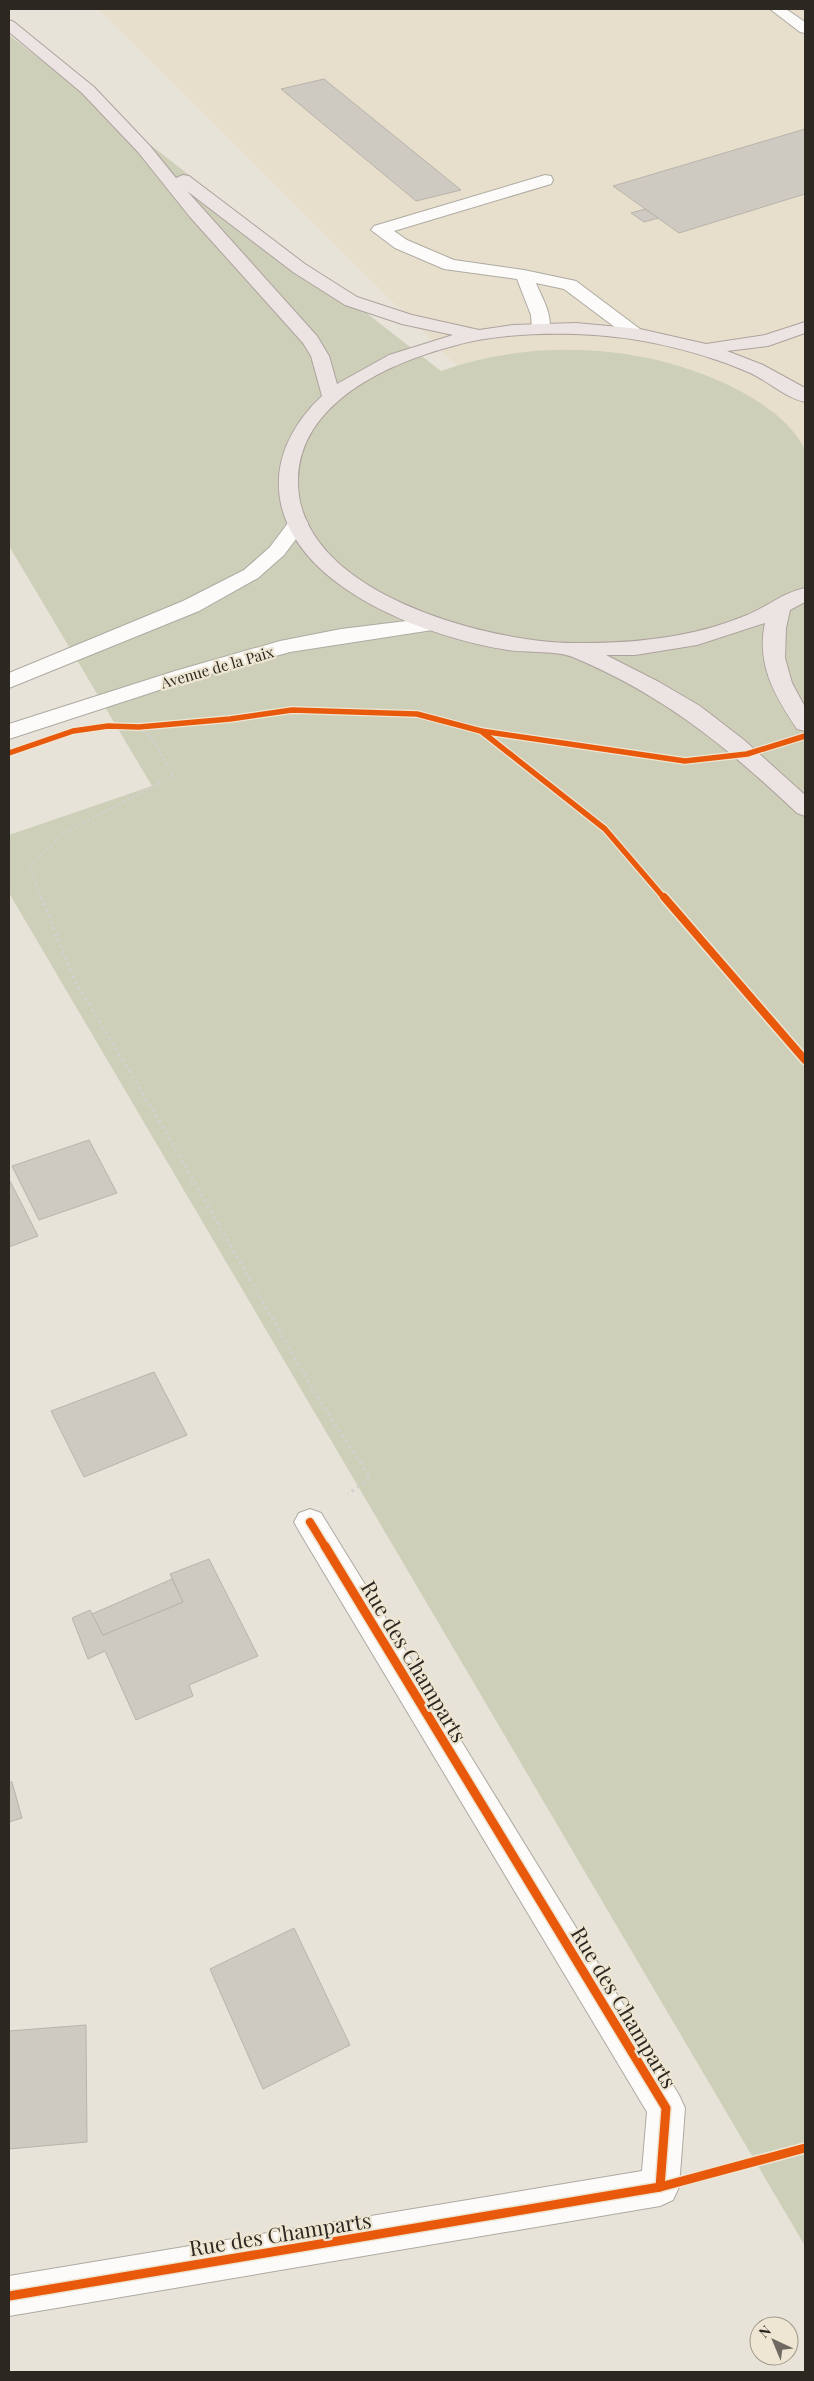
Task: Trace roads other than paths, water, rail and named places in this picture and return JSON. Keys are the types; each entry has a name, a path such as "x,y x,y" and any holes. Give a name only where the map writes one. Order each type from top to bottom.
{"main road":[{"path":"9,25 88,90 144,149 196,213 310,340 320,356 332,398"},
{"path":"144,149 299,268 351,301 408,320 483,335"},
{"path":"706,349 768,340 805,327"},
{"path":"805,396 758,369 706,349 634,334 592,330 541,329 483,335 398,358 358,378 332,398 304,428 291,456 288,485 290,501 298,523 313,549 346,580 379,601 431,624 508,643 575,650 631,648 685,641 735,628 779,610 805,594"},
{"path":"779,610 774,628 772,649 775,674 805,724"},
{"path":"575,650 626,673 692,711 747,754 805,808"}],"street":[{"path":"777,9 805,29"},
{"path":"545,180 380,230 402,244 450,265 524,275 570,285 634,334"},
{"path":"524,275 540,315 541,329"},
{"path":"9,681 191,606 251,574 277,551 298,523"},
{"name":"Avenue de la Paix","path":"9,732 213,666 289,646 347,634 431,624"},
{"name":"Rue des Champarts","path":"9,2296 660,2188 666,2108 310,1522"}]}
